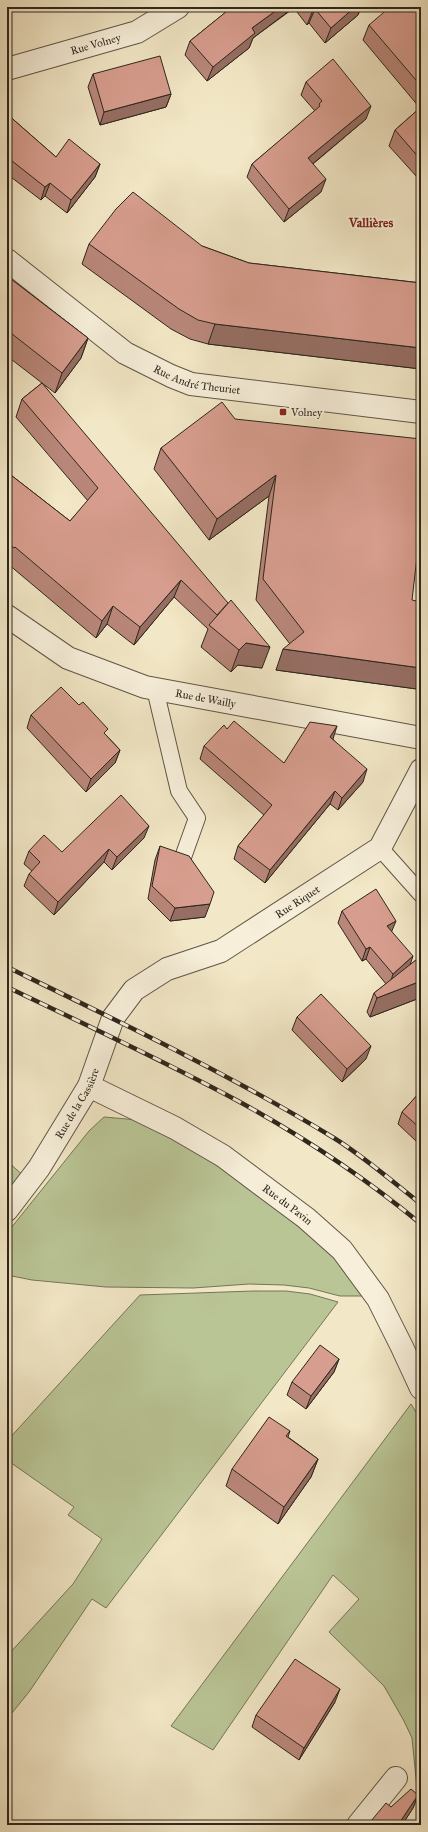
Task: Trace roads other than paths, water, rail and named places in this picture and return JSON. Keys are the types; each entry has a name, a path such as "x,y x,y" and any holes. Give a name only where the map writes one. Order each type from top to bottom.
{"street":[{"name":"Rue Volney","path":"7,70 137,32 178,7"},
{"name":"Rue André Theuriet","path":"7,260 125,353 171,376 191,384 421,412"},
{"name":"Rue de Wailly","path":"7,616 68,658 145,687 421,738"},
{"name":"Rue Riquet","path":"134,990 167,969 221,951 380,848 421,770"},
{"name":"Rue de la Cassière","path":"7,1210 39,1168 89,1086 113,1018 134,990"},
{"name":"Rue du Pavin","path":"89,1086 175,1128 223,1156 306,1218 342,1250 378,1299 421,1388"},
{"path":"358,1825 396,1778"}],"lane":[{"path":"155,689 179,791 197,818 182,860"},
{"path":"380,848 421,894"}],"railway":[{"path":"7,967 173,1049 294,1114 356,1153 421,1204"},
{"path":"7,987 152,1057 262,1114 332,1158 421,1224"}],"place":[{"name":"Volney","path":"283,412"}],"district":[{"name":"Vallières","path":"371,223"}]}
